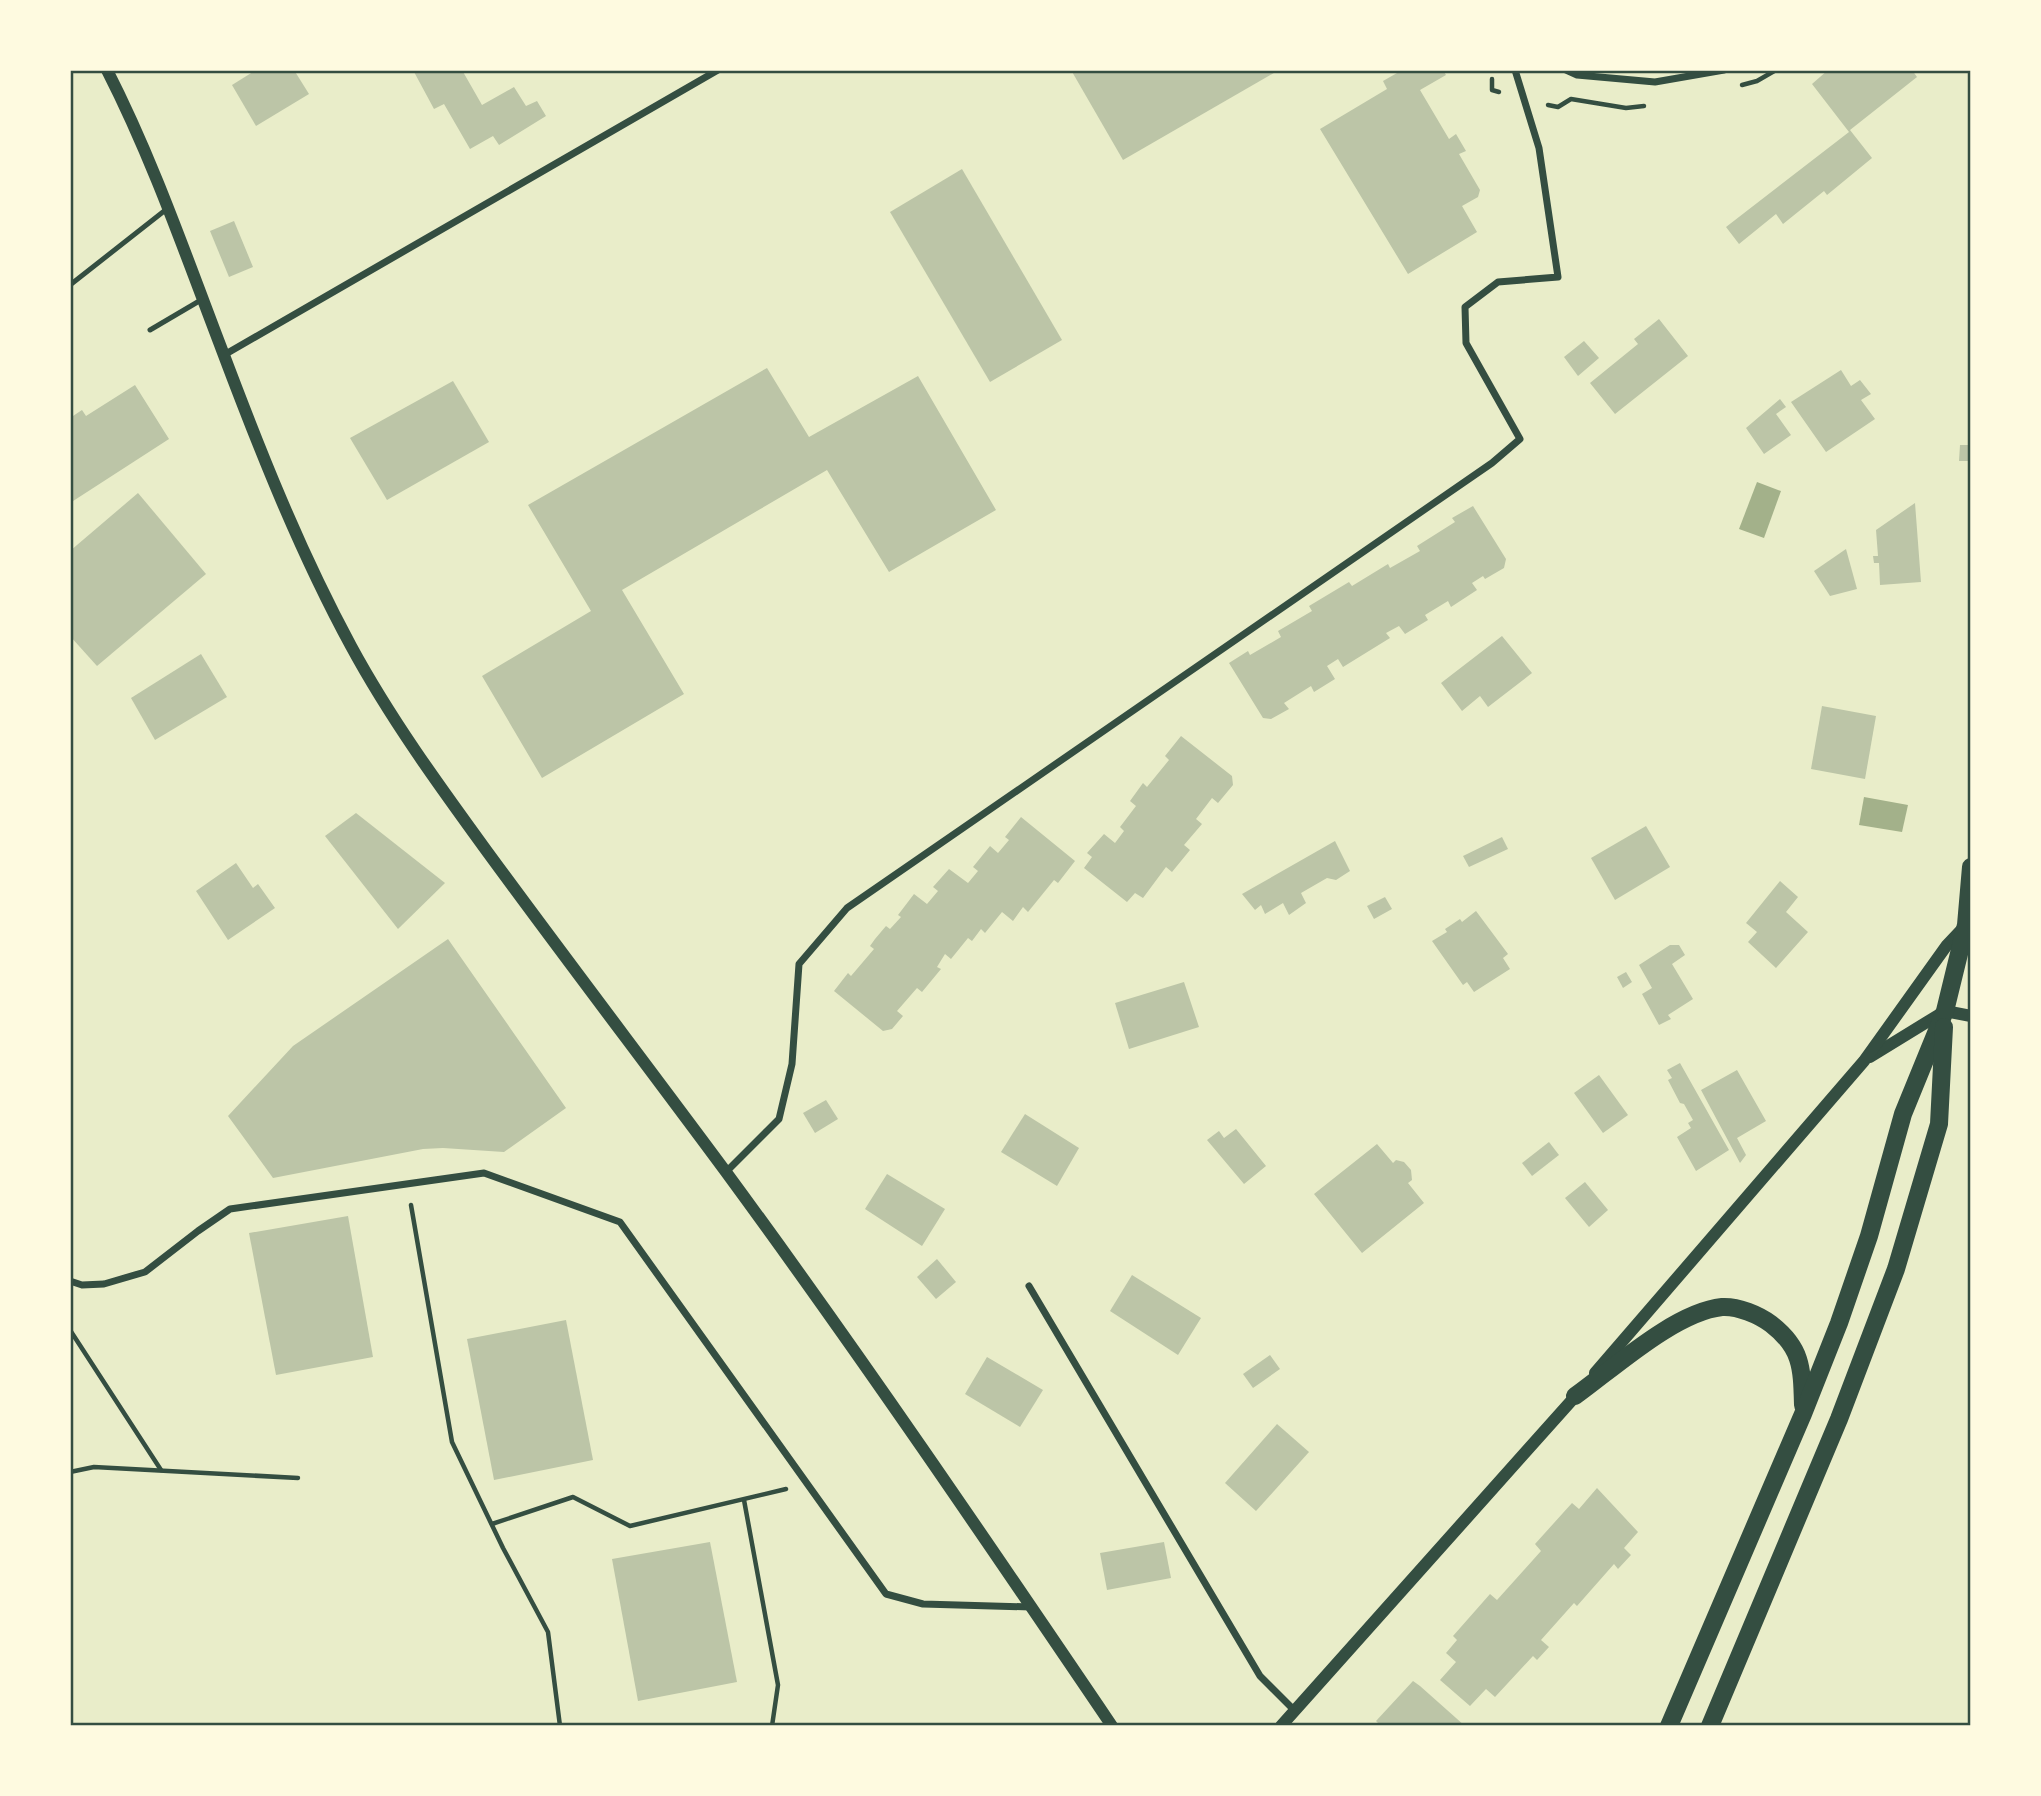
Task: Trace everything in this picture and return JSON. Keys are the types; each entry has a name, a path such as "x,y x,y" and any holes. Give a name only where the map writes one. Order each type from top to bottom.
{"main road":[{"path":"1669,1726 1803,1414 1839,1323 1869,1236 1903,1114 1945,1011 1968,926 1971,867"},
{"path":"1710,1726 1839,1419 1896,1269 1939,1124 1945,1011"},
{"path":"1575,1396 1688,1316 1723,1307 1760,1315 1788,1337 1802,1370 1803,1414"}],"street":[{"path":"107,70 130,114 302,548 352,647 383,701 418,755 580,979 726,1172 866,1368 1112,1726"},
{"path":"224,355 718,70"},
{"path":"726,1172 779,1119 792,1064 800,964 847,908 1492,463 1520,439 1466,343 1465,307 1498,282 1558,277 1539,148 1515,70"},
{"path":"1566,70 1577,75 1655,82 1724,70"},
{"path":"1281,1726 1575,1396 1864,1061 1947,945 1968,926"},
{"path":"1864,1061 1945,1011 1971,1016"},
{"path":"70,1281 82,1285 104,1284 145,1272 230,1209 484,1173 620,1222 886,1594 923,1604 1032,1607"},
{"path":"1029,1286 1260,1676 1296,1712"}],"lane":[{"path":"70,285 168,208"},
{"path":"150,330 204,298"}],"path":[{"path":"407,1184 452,1442 548,1632 560,1726"},
{"path":"70,1330 162,1471"},
{"path":"70,1472 94,1467 298,1478"},
{"path":"492,1524 573,1497 630,1526 807,1483"},
{"path":"744,1500 778,1685 772,1726"}],"shaded area":[{"path":"1757,482 1781,491 1764,538 1739,529"},
{"path":"1864,797 1908,805 1902,832 1859,825"}],"building":[{"path":"256,70 294,70 309,94 256,126 232,85"},
{"path":"413,70 462,70 482,105 514,87 526,106 537,101 546,116 499,145 493,136 470,149 444,104 434,109"},
{"path":"1071,70 1279,70 1123,160"},
{"path":"1395,70 1443,70 1446,75 1420,90 1449,139 1456,134 1466,151 1459,154 1480,190 1478,197 1462,206 1477,232 1408,274 1320,129 1387,89 1383,81 1397,73"},
{"path":"1828,70 1912,70 1917,77 1850,130 1872,158 1827,195 1824,191 1783,224 1776,214 1739,244 1726,227 1849,132 1812,84"},
{"path":"962,169 1062,340 990,382 890,212"},
{"path":"234,221 253,267 229,277 210,231"},
{"path":"1659,319 1688,356 1615,414 1590,383 1638,344 1634,339"},
{"path":"1584,341 1599,358 1578,376 1564,357"},
{"path":"767,368 809,437 918,376 996,510 889,572 827,470 622,590 684,694 542,778 482,676 591,611 528,505"},
{"path":"1841,370 1851,386 1860,380 1871,394 1861,400 1875,419 1826,452 1791,402"},
{"path":"453,381 489,442 387,500 350,438"},
{"path":"135,385 169,439 70,503 70,418 82,410 86,416"},
{"path":"1780,399 1786,407 1776,414 1791,435 1764,454 1746,428"},
{"path":"1960,445 1971,445 1971,461 1959,461"},
{"path":"138,493 206,574 97,666 70,636 70,551"},
{"path":"1915,503 1921,582 1880,585 1879,563 1874,563 1873,556 1878,556 1876,530"},
{"path":"1473,506 1506,559 1504,568 1472,583 1477,590 1451,607 1448,601 1425,615 1428,620 1405,634 1399,626 1386,633 1390,638 1343,667 1338,659 1327,666 1335,679 1314,692 1311,686 1284,703 1289,709 1271,719 1263,718 1229,663 1248,651 1250,655 1281,637 1278,631 1312,611 1309,606 1349,582 1352,586 1388,564 1390,568 1420,551 1417,546 1455,522 1452,518"},
{"path":"1846,549 1857,589 1830,596 1814,571"},
{"path":"1502,636 1532,673 1488,707 1480,696 1462,711 1441,683"},
{"path":"201,654 227,697 155,740 131,698"},
{"path":"1822,706 1876,716 1865,779 1811,769"},
{"path":"1181,736 1232,776 1233,785 1218,803 1212,798 1196,819 1202,824 1184,845 1190,850 1172,872 1166,867 1143,898 1135,893 1127,902 1084,868 1092,857 1087,853 1104,834 1115,843 1124,831 1120,827 1136,806 1130,801 1143,783 1147,787 1169,760 1165,756"},
{"path":"356,813 445,883 398,929 325,836"},
{"path":"1021,817 1075,861 1058,883 1054,880 1028,912 1023,907 1013,921 1002,912 985,933 981,929 972,941 968,938 951,959 945,954 937,967 941,969 922,992 917,988 897,1011 903,1016 892,1029 883,1031 834,991 848,973 851,976 874,949 870,946 886,926 890,929 901,917 898,915 914,894 927,904 938,891 933,887 949,869 968,883 978,871 973,867 990,846 998,853 1009,840 1005,837"},
{"path":"1646,826 1670,867 1615,900 1591,858"},
{"path":"1502,837 1508,849 1469,867 1463,856"},
{"path":"1335,841 1350,871 1336,880 1327,878 1301,893 1306,903 1289,915 1283,903 1265,914 1261,905 1255,910 1242,894"},
{"path":"236,863 253,888 258,884 275,908 228,940 196,891"},
{"path":"1780,881 1798,897 1786,912 1808,932 1776,968 1748,942 1757,932 1746,923"},
{"path":"1385,897 1392,909 1374,919 1367,906"},
{"path":"1476,911 1508,954 1503,958 1510,969 1474,992 1467,982 1463,985 1432,941 1447,932 1445,929 1460,919 1462,922"},
{"path":"448,939 566,1108 504,1152 423,1149 273,1178 228,1116 293,1046"},
{"path":"1670,945 1679,945 1685,955 1672,964 1693,999 1668,1015 1671,1019 1659,1025 1642,994 1652,988 1639,965"},
{"path":"1626,972 1632,982 1623,988 1617,977"},
{"path":"1184,982 1199,1027 1129,1049 1115,1003"},
{"path":"1680,1063 1729,1150 1696,1171 1677,1137 1691,1128 1688,1123 1693,1120 1668,1080 1672,1078 1667,1070"},
{"path":"1737,1070 1766,1121 1737,1138 1746,1155 1740,1163 1701,1090"},
{"path":"1599,1075 1628,1115 1603,1133 1574,1093"},
{"path":"826,1100 838,1119 815,1133 803,1113"},
{"path":"1025,1114 1079,1148 1057,1186 1001,1152"},
{"path":"1236,1129 1266,1166 1244,1184 1207,1140 1219,1131 1224,1138"},
{"path":"1549,1142 1559,1155 1532,1176 1522,1163"},
{"path":"1377,1144 1393,1163 1396,1160 1404,1162 1411,1170 1412,1180 1408,1183 1424,1203 1362,1253 1314,1194"},
{"path":"887,1174 945,1209 922,1246 865,1209"},
{"path":"1585,1182 1608,1210 1589,1227 1565,1198"},
{"path":"348,1216 373,1357 276,1375 249,1233"},
{"path":"937,1259 956,1282 936,1299 917,1277"},
{"path":"1132,1275 1201,1318 1178,1355 1110,1311"},
{"path":"566,1320 593,1460 494,1480 467,1339"},
{"path":"1270,1355 1280,1369 1253,1388 1243,1374"},
{"path":"987,1357 1043,1390 1020,1427 965,1394"},
{"path":"1277,1424 1309,1452 1256,1511 1225,1483"},
{"path":"1597,1488 1638,1532 1624,1548 1631,1555 1618,1569 1614,1564 1577,1606 1574,1603 1541,1640 1549,1647 1537,1660 1533,1656 1495,1697 1486,1689 1470,1706 1440,1680 1456,1662 1446,1653 1457,1640 1453,1636 1490,1594 1497,1600 1541,1551 1535,1544 1572,1503 1579,1509"},
{"path":"710,1542 737,1682 638,1701 612,1559"},
{"path":"1164,1542 1171,1578 1107,1590 1100,1553"},
{"path":"1413,1681 1465,1726 1381,1726 1376,1721"}]}
